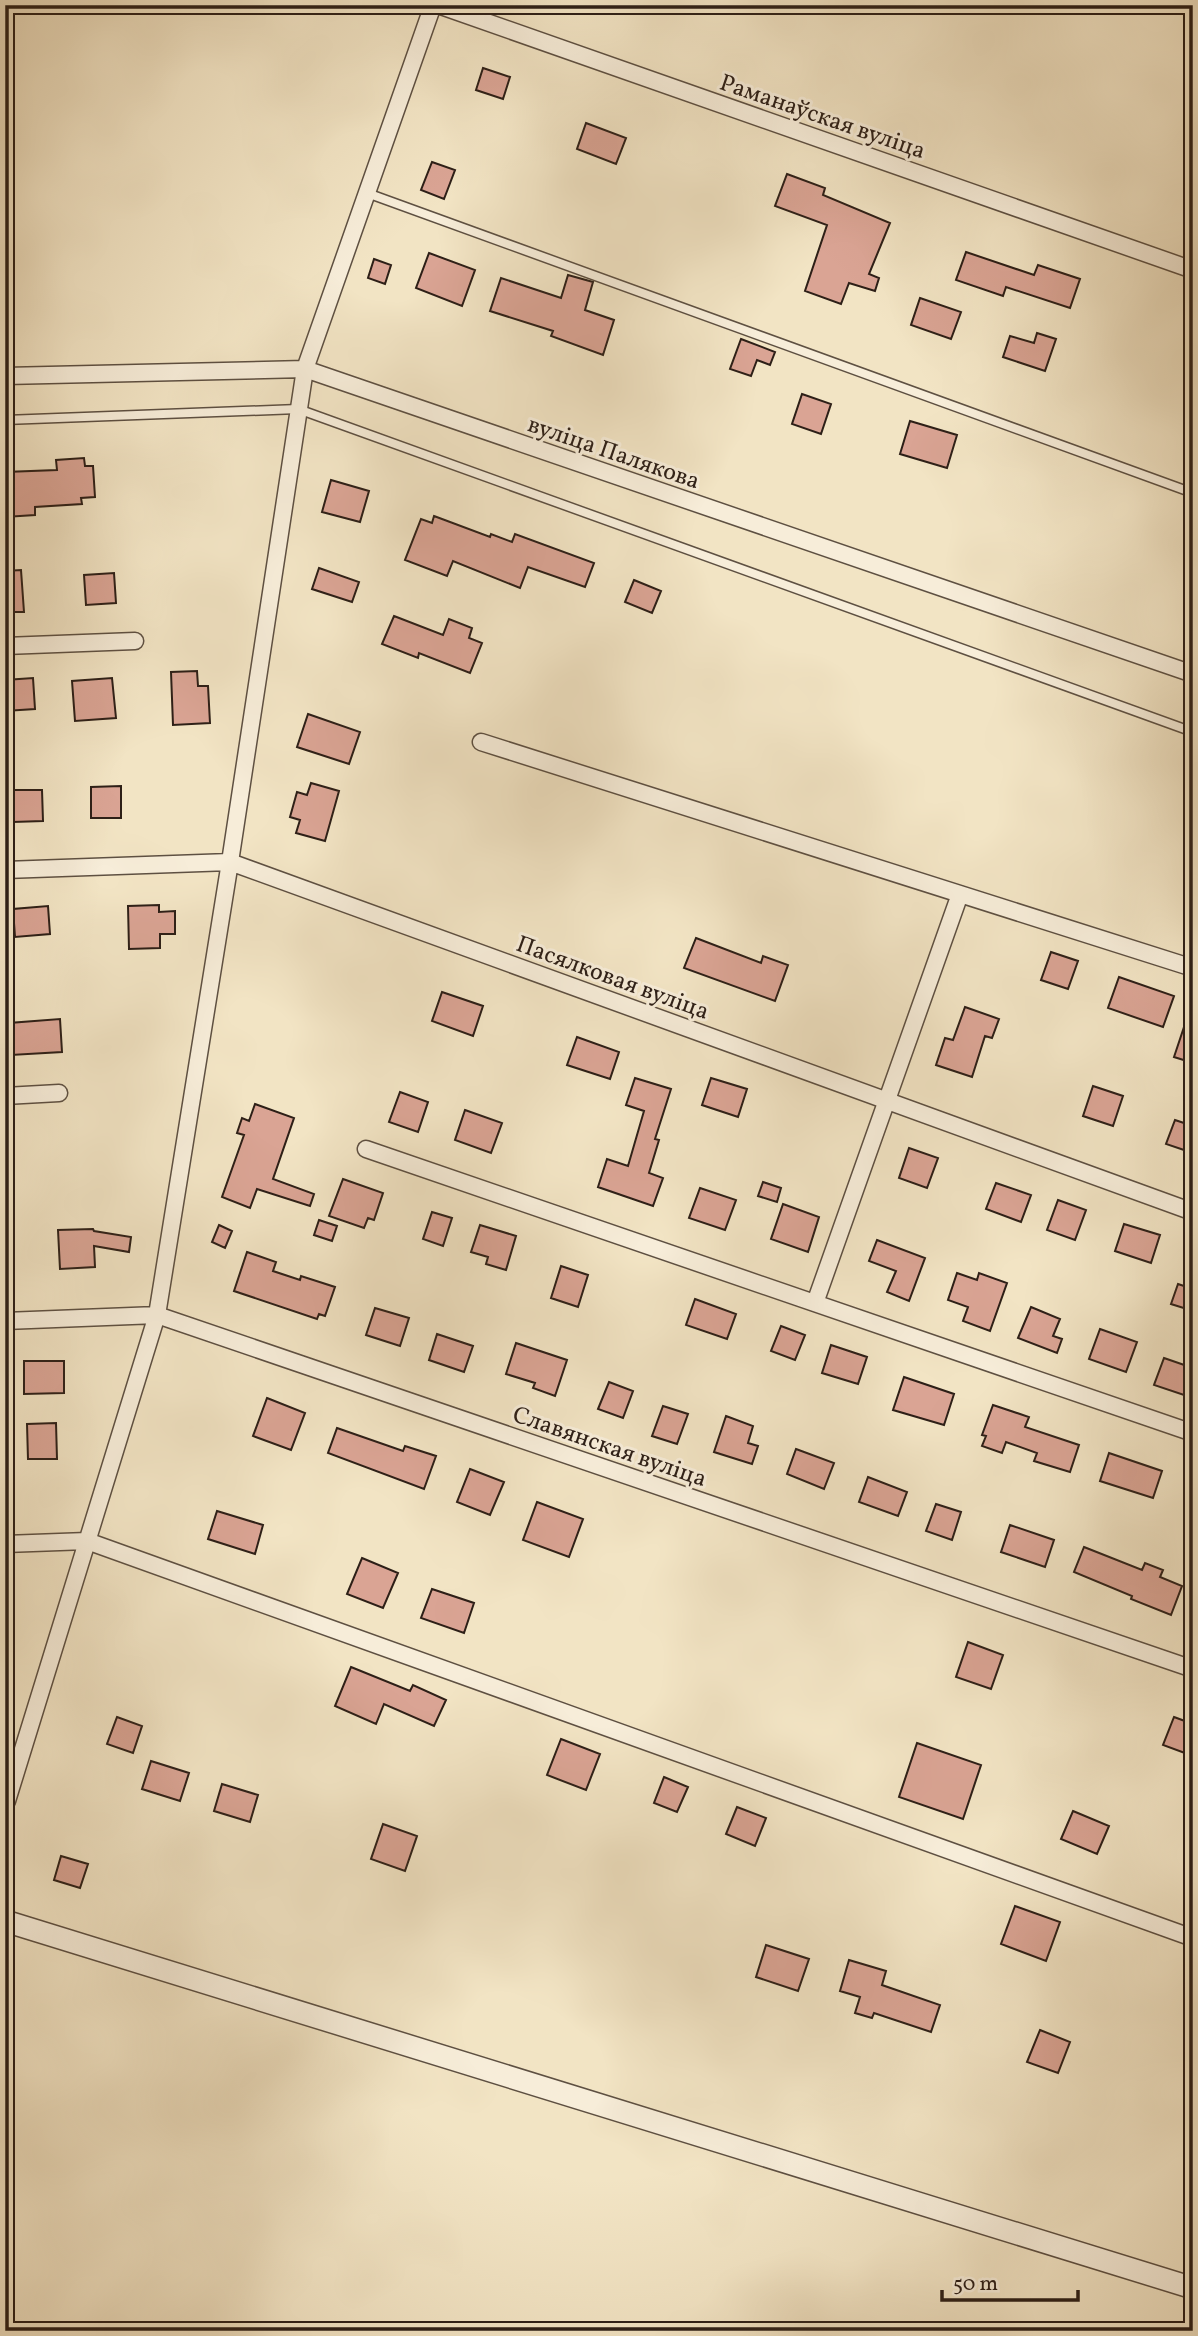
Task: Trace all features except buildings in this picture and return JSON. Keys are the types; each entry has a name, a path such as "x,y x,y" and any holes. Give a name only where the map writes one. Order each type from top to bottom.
{"street":[{"path":"5,1800 7,1801 157,1315 230,862 305,369 436,5"},
{"name":"Раманаўская вуліца","path":"436,5 1193,270"},
{"name":"вуліца Палякова","path":"5,376 305,369 1193,674"},
{"path":"5,646 135,641"},
{"path":"481,742 1193,968"},
{"name":"Пасялковая вуліца","path":"5,870 230,862 1193,1212"},
{"path":"816,1303 960,894"},
{"path":"5,1096 59,1093"},
{"path":"366,1149 1193,1433"},
{"name":"Славянская вуліца","path":"5,1321 157,1315 1193,1669"},
{"path":"5,1544 87,1541 1193,1938"},
{"path":"5,1921 1193,2288"}],"lane":[{"path":"367,193 1193,493"},
{"path":"5,421 298,408 1193,732"}]}
